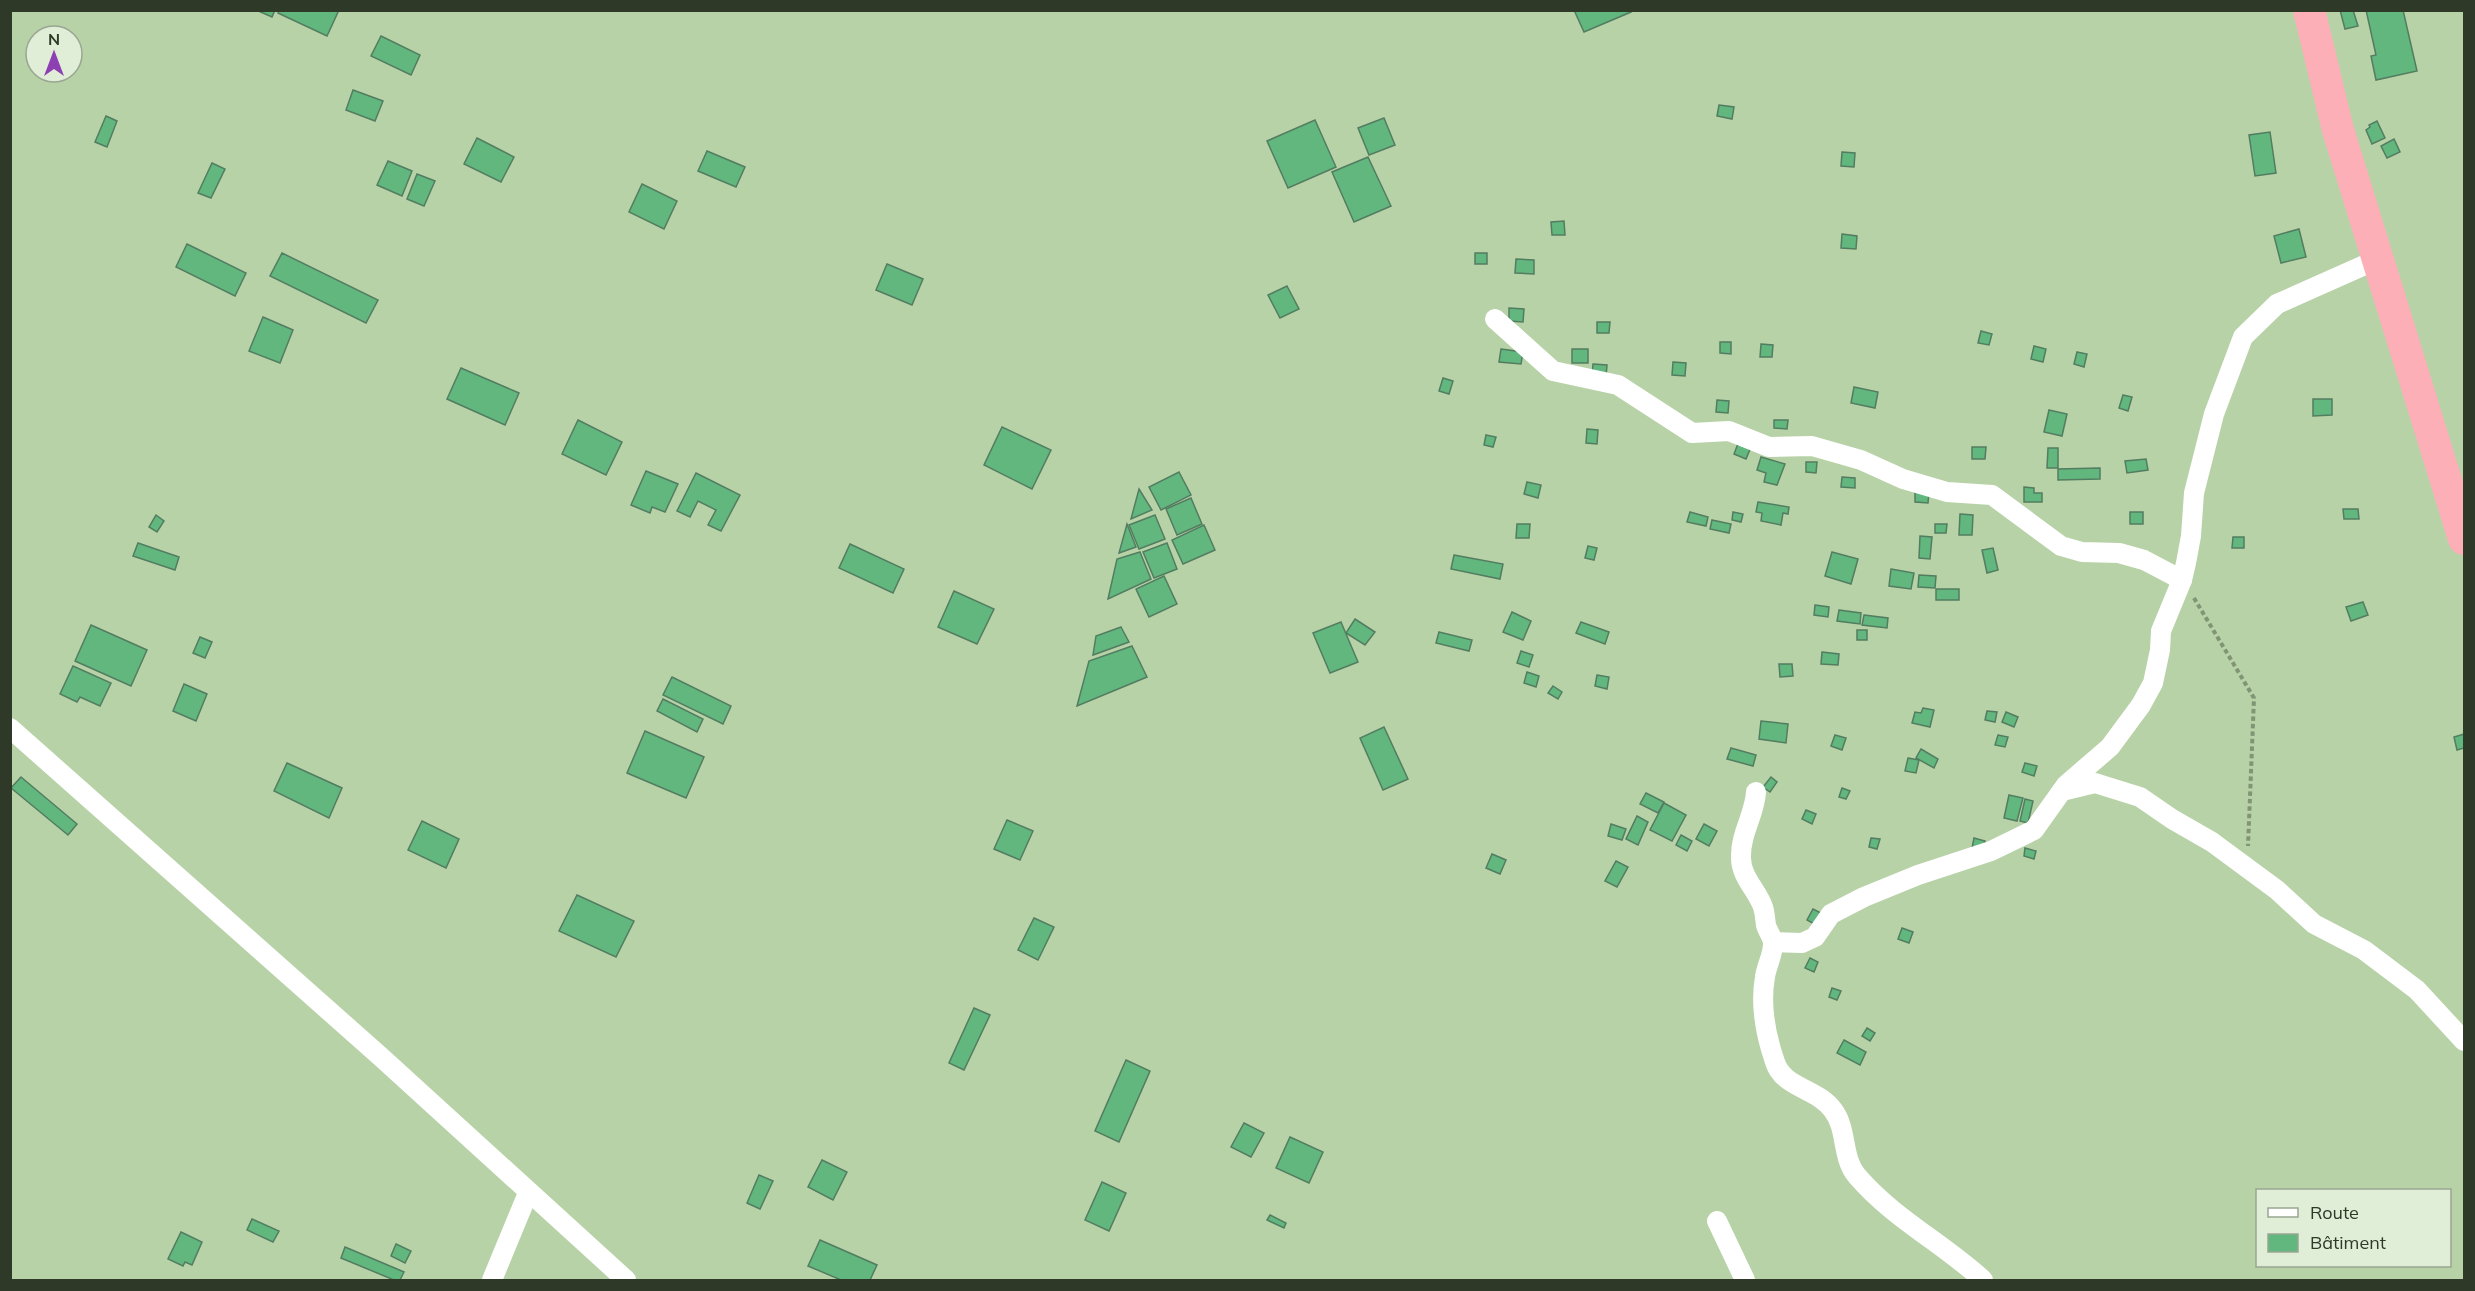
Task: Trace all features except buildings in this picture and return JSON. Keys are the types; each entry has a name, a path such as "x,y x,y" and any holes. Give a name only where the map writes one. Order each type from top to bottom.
{"highway":[{"path":"2308,10 2338,130 2464,539"}],"street":[{"path":"1773,942 1802,942 1815,936 1832,914 1864,897 1918,875 1991,850 2034,830 2061,791 2110,747 2141,705 2152,683 2160,650 2161,631 2182,580 2191,536 2194,493 2214,414 2243,337 2277,304 2378,260"},
{"path":"1495,319 1552,371 1618,386 1692,433 1729,431 1769,447 1812,446 1861,460 1903,479 1947,492 1992,495 2061,546 2082,552 2119,553 2144,560 2182,580"},
{"path":"10,728 381,1057 626,1281"},
{"path":"2061,791 2095,783 2140,797 2212,842 2277,890 2314,924 2364,950 2417,990 2464,1041"},
{"path":"1756,792 1756,800 1743,837 1741,859 1748,880 1763,907 1766,926 1773,942 1764,979 1763,1011 1775,1065 1789,1082 1806,1088 1832,1109 1845,1135 1848,1161 1856,1175 1888,1206 1941,1248 1961,1260 1983,1281"},
{"path":"492,1281 528,1193"},
{"path":"1717,1221 1745,1281"}],"path":[{"path":"2182,580 2254,698 2247,868"}]}
